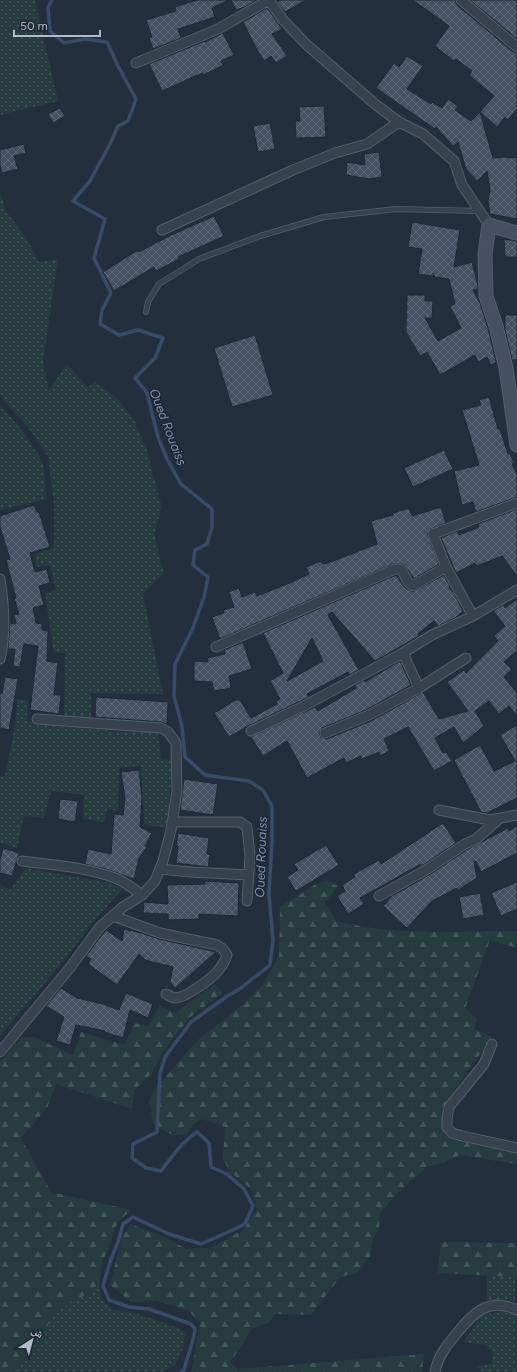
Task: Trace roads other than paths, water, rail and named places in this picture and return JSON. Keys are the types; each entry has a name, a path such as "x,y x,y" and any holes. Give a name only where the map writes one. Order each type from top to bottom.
{"street":[{"path":"136,63 218,29 269,0 284,20 307,45 375,104 399,122 424,134 454,161 462,185 489,225 485,254 486,296 496,326 506,368 517,445"},
{"path":"460,0 517,46"},
{"path":"162,230 293,170 367,144 399,122"},
{"path":"489,225 517,233"},
{"path":"473,616 446,567 433,534 517,503"},
{"path":"216,647 395,569 401,569 408,582 413,586 446,567"},
{"path":"0,579 3,600 2,650 0,659"},
{"path":"251,731 300,708 403,653 432,635 473,616 517,590"},
{"path":"403,653 419,688"},
{"path":"325,733 369,715 419,688 466,658"},
{"path":"0,1052 69,969 100,927 142,895 154,881 163,861 177,791 176,743 168,732 162,728 37,719"},
{"path":"440,810 490,820 517,815"},
{"path":"379,896 426,870 465,844 476,839 499,819"},
{"path":"172,822 240,822 247,827 250,856 247,900"},
{"path":"22,861 79,870 115,878 130,886 142,895"},
{"path":"160,869 249,875"},
{"path":"113,916 160,933 217,945 223,949 227,955 225,962 216,973 187,994 180,997 174,998 166,994"},
{"path":"492,1044 484,1064 449,1107 447,1127 452,1133 517,1148"},
{"path":"435,1372 441,1353 472,1315 483,1309 495,1306 504,1306 517,1310"}],"lane":[{"path":"146,312 148,302 159,284 199,259 260,236 324,217 396,209 480,211"}],"waterway":[{"name":"Oued Rouaiss","path":"52,0 48,7 50,31 64,43 85,39 107,42 136,99 128,121 118,126 90,181 73,201 105,219 94,258 111,293 102,310 100,324 119,335 138,330 163,338 155,358 135,378 147,393 158,437 167,459 181,484 212,509 212,527 207,544 195,550 193,565 208,577 204,597 193,628 175,664 174,696 182,726 185,757 205,775 249,781 263,790 272,806 269,894 273,940 270,965 241,988 191,1022 165,1057 160,1074 157,1132 133,1144 132,1158 146,1168 161,1171 182,1145 197,1132 209,1143 211,1167 227,1174 244,1189 253,1206 245,1224 201,1244 169,1234 133,1217 123,1224 103,1286 109,1300 129,1307 149,1309 191,1324 195,1329 194,1336 184,1370 181,1372"}]}
